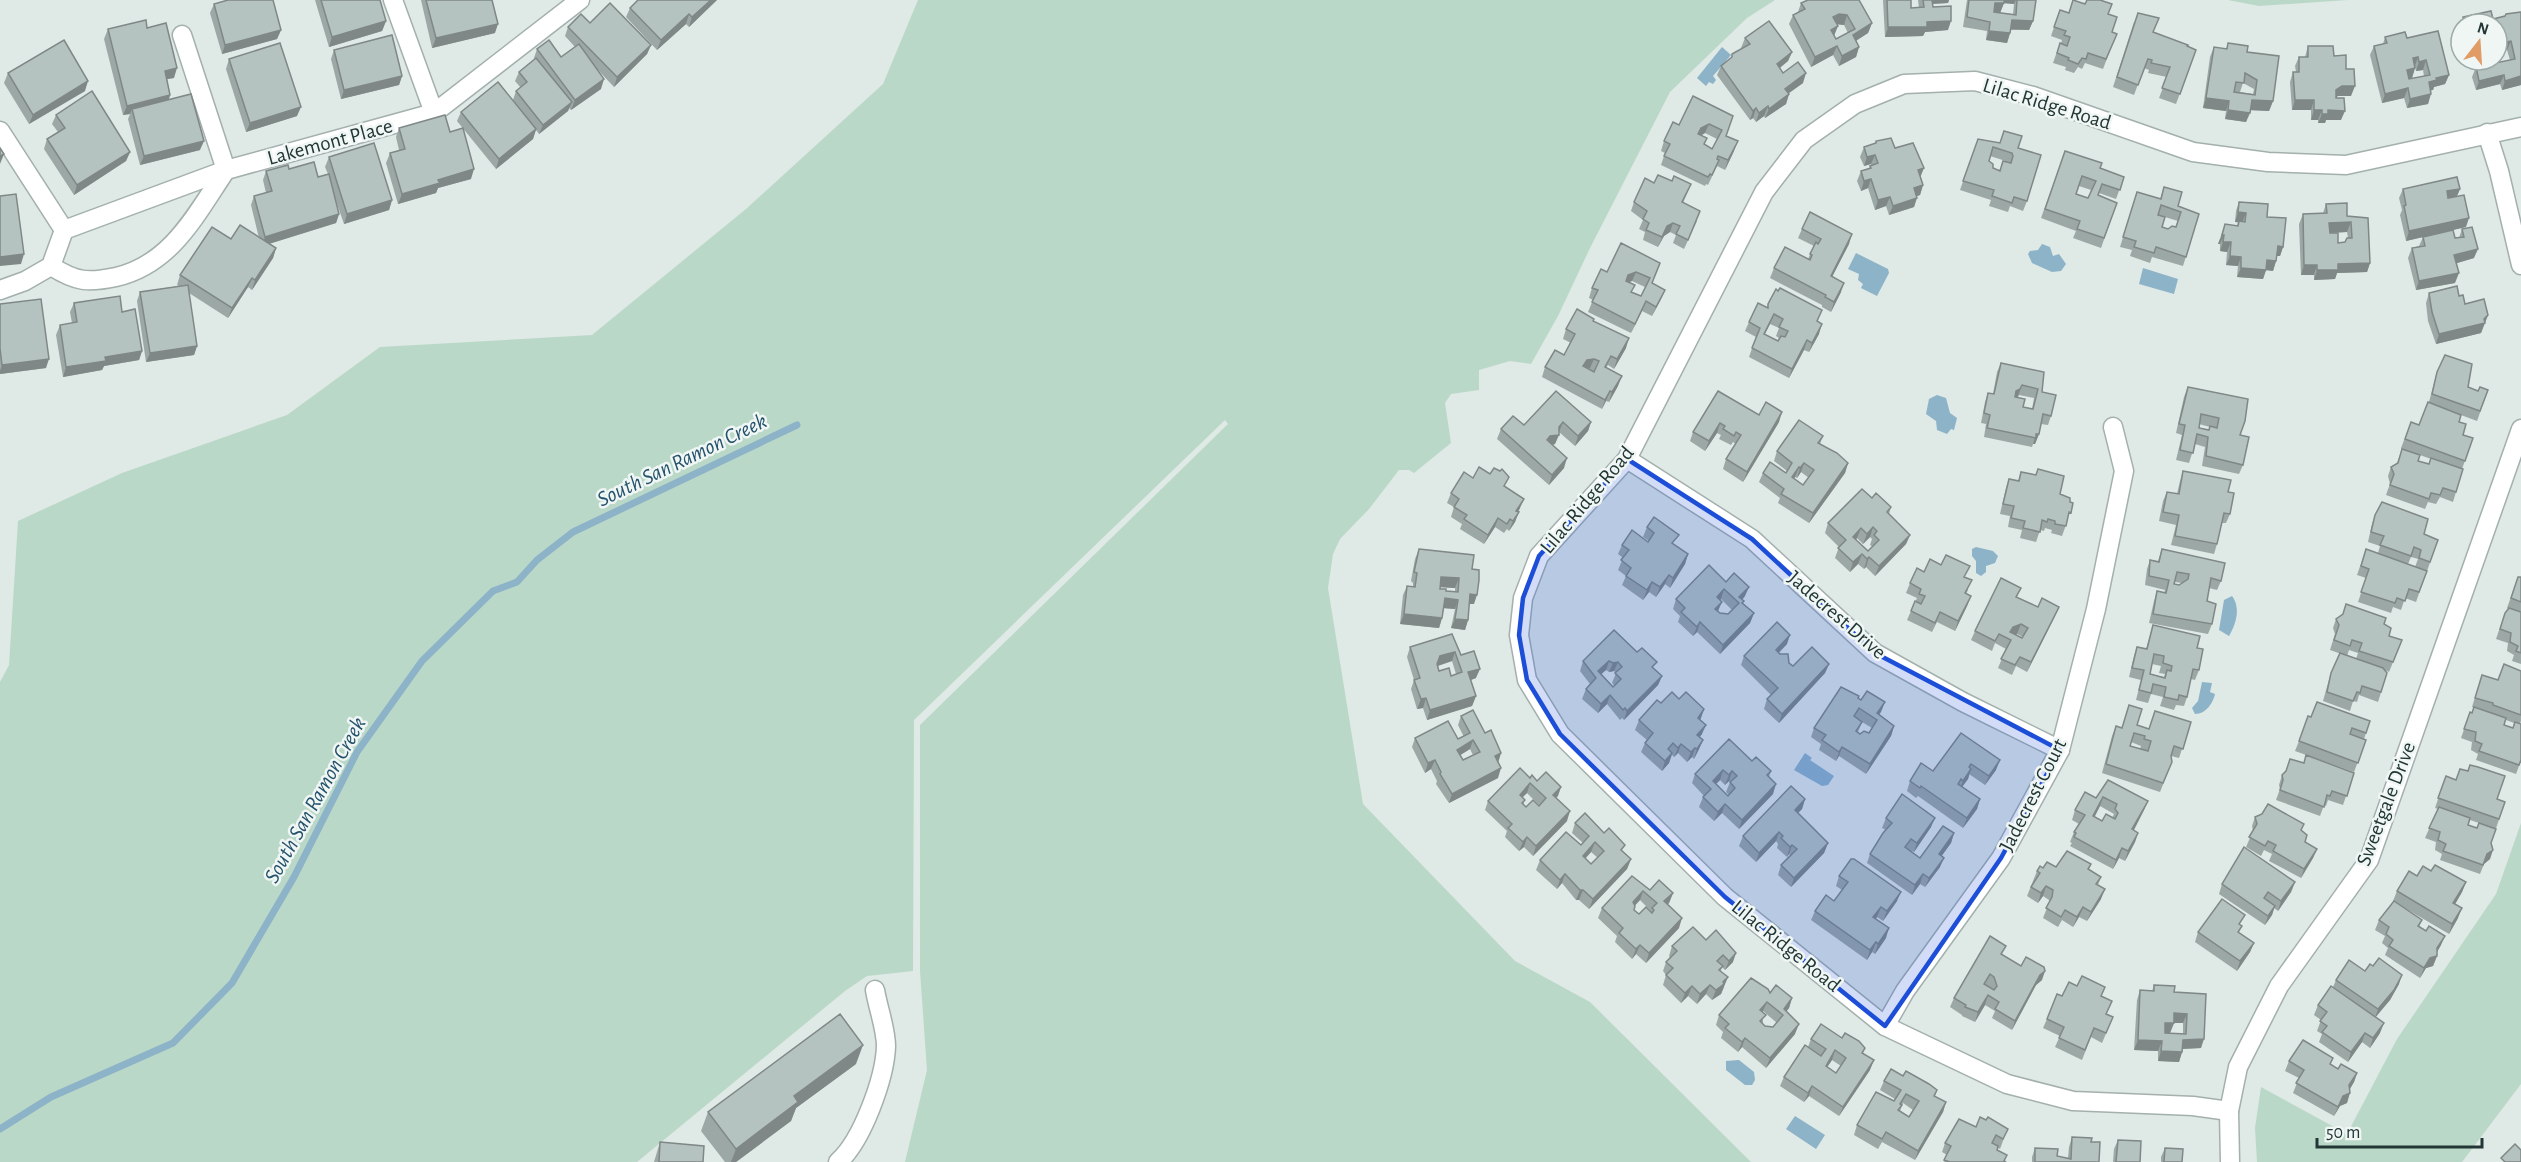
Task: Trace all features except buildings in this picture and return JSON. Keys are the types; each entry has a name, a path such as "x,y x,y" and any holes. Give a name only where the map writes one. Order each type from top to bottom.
{"street":[{"path":"393,0 434,113"},
{"name":"Lakemont Place","path":"64,230 226,170 434,113 580,0"},
{"path":"51,266 69,277 92,282 131,274 156,261 180,236 226,170 182,35"},
{"name":"Lilac Ridge Road","path":"2229,1111 2193,1106 2073,1101 2007,1084 1885,1026 1725,897 1560,734 1527,680 1519,635 1523,598 1539,556 1627,459 1764,192 1804,140 1855,104 1905,84 1975,81 2033,96 2193,152 2268,162 2346,165 2521,127"},
{"path":"0,131 64,230 51,266 25,281 0,290"},
{"path":"2487,133 2499,171 2521,265"},
{"name":"Jadecrest Court","path":"1885,1026 1905,992 2001,858 2060,750 2096,609 2124,471 2113,427"},
{"name":"Sweetgale Drive","path":"2230,1162 2229,1111 2238,1067 2279,987 2369,860 2521,429"},
{"name":"Jadecrest Drive","path":"1627,459 1752,539 1875,653 1962,702 2060,750"},
{"path":"838,1162 848,1153 875,1098 886,1046 875,990"}],"highlighted area":[{"path":"1627,459 1752,539 1875,653 2060,750 2001,858 1885,1026 1725,897 1560,734 1527,680 1519,635 1523,598 1539,556"}],"green space":[{"path":"918,0 1775,0 1747,18 1670,92 1558,316 1531,364 1510,361 1479,370 1479,390 1451,394 1445,403 1451,443 1414,473 1409,470 1399,470 1369,509 1340,539 1333,554 1328,588 1363,804 1515,961 1590,1002 1751,1162 905,1162 927,1070 920,971 920,725 1228,424 1225,420 914,720 913,971 867,976 845,991 637,1162 0,1162 0,682 9,665 18,521 122,473 287,415 380,347 592,335 746,209 883,84"},
{"path":"2228,0 2348,0 2259,6"},
{"path":"2521,823 2521,1084 2462,1162 2257,1162 2255,1128 2261,1087 2347,1134 2397,1039 2496,894"}],"water":[{"path":"1722,47 1731,55 1713,76 1716,80 1713,84 1709,82 1706,86 1697,78"},
{"path":"2042,244 2050,247 2053,256 2059,254 2066,264 2061,271 2052,272 2032,263 2028,254 2030,251 2038,250"},
{"path":"1856,253 1888,269 1889,273 1877,296 1861,288 1863,284 1858,280 1859,274 1848,269"},
{"path":"2143,268 2178,279 2174,294 2139,284"},
{"path":"1937,395 1946,398 1950,413 1957,418 1954,430 1951,429 1947,434 1937,430 1936,421 1926,414 1929,399"},
{"path":"1976,547 1993,551 1998,556 1995,563 1986,566 1986,572 1981,576 1976,573 1976,561 1972,556 1972,549"},
{"path":"2232,596 2236,606 2236,616 2229,636 2219,630 2224,600"},
{"path":"2202,682 2212,683 2210,692 2215,694 2208,707 2199,714 2195,714 2192,708 2198,701"},
{"path":"1805,753 1812,758 1810,760 1834,776 1828,785 1822,786 1794,770"},
{"path":"1739,1060 1754,1072 1755,1080 1752,1085 1745,1085 1726,1070 1726,1061"},
{"path":"1795,1116 1825,1135 1816,1149 1786,1129"}],"waterway":[{"name":"South San Ramon Creek","path":"0,1129 51,1097 173,1043 232,983 294,877 357,752 422,661 493,591 517,582 537,560 573,532 797,425"}]}
